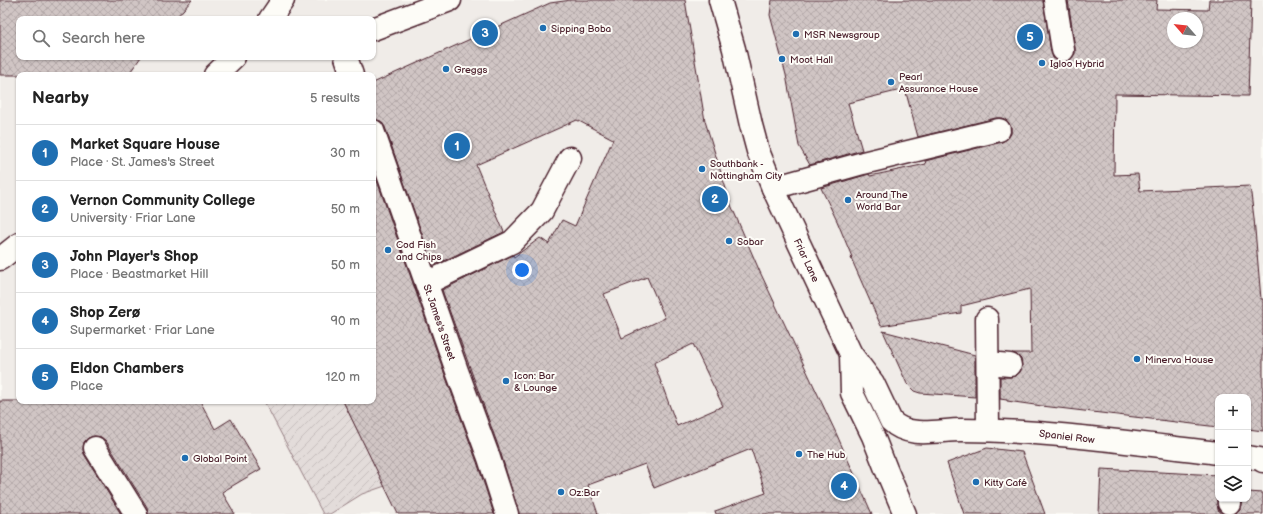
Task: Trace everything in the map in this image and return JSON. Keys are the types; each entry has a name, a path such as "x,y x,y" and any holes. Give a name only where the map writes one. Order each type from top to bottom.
{"street":[{"path":"272,16 284,0"},
{"path":"376,28 450,0"},
{"name":"Friar Lane","path":"720,0 734,49 755,141 765,170 851,354 852,393 873,436 905,514"},
{"path":"731,0 734,49"},
{"path":"1055,0 1063,50"},
{"path":"218,72 231,60"},
{"path":"347,60 351,72"},
{"path":"773,188 862,163 999,130"},
{"name":"St. James's Street","path":"376,138 489,458 507,514"},
{"path":"427,283 512,242 542,211 570,158"},
{"path":"0,259 16,246"},
{"path":"987,319 988,430"},
{"name":"Spaniel Row","path":"851,354 873,383 891,421 903,429 916,432 958,430 1034,432 1215,453"},
{"path":"988,363 1010,365"},
{"name":"Spaniel Row","path":"886,470 889,449 893,441 916,432"},
{"path":"95,448 136,514"},
{"path":"1251,458 1260,459 1263,462"}],"shaded area":[{"path":"0,0 1263,0 1263,514 0,514"},
{"path":"266,404 344,404 385,486 362,494 330,514 323,514"}],"building":[{"path":"0,0 192,0 178,16 16,16 16,60 139,60 130,72 16,72 16,75 0,75"},
{"path":"571,0 685,0 705,121 731,205 760,272 836,433 872,514 716,514 715,511 766,493 751,449 654,488 645,464 588,485 598,514 519,514 501,454 442,290 513,255 514,257 540,238 549,244 562,220 575,226 613,139 577,120 476,165 504,232 433,266 385,127 381,121 376,120 376,82 550,3","holes":["647,277 665,318 622,338 604,294","693,344 723,406 677,426 654,363"]},
{"path":"772,0 1043,0 1053,58 1058,61 1065,62 1071,59 1075,54 1068,0 1157,0 1156,9 1208,10 1209,0 1251,0 1248,96 1115,94 1114,175 1138,174 1140,191 1250,186 1261,299 1263,299 1263,431 1251,429 1251,394 1215,394 1215,427 1042,406 1000,399 1000,377 1016,376 1022,367 1021,359 1012,353 1031,353 1030,289 961,306 961,313 881,326 851,258 852,257 837,221 821,188 869,174 870,176 926,164 925,161 1002,142 1011,134 1011,127 1003,118 996,118 918,137 905,89 848,103 862,150 810,165 799,146 786,75 770,15"},
{"path":"376,178 494,514 398,514 344,404 376,404"},
{"path":"883,331 975,355 975,397 920,393 914,391 907,384"},
{"path":"0,401 16,401 16,404 202,404 215,429 231,419 261,469 222,492 235,514 148,514 147,507 106,441 101,437 94,436 88,438 84,442 84,454 121,514 0,514"},
{"path":"987,448 1022,452 1045,514 964,514 947,463"},
{"path":"1101,469 1215,475 1215,502 1217,502 1218,510 1223,514 1099,514"},
{"path":"1251,492 1263,493 1263,514 1235,514 1240,509 1241,502 1251,502"}],"place":[{"name":"Sipping Boba","path":"543,28"},
{"name":"John Player's Shop","path":"485,33"},
{"name":"MSR Newsgroup","path":"796,34"},
{"name":"Eldon Chambers","path":"1030,37"},
{"name":"Moot Hall","path":"782,59"},
{"name":"Igloo Hybrid","path":"1042,63"},
{"name":"Greggs","path":"446,69"},
{"name":"Pearl Assurance House","path":"891,82"},
{"name":"Market Square House","path":"457,146"},
{"name":"Southbank - Nottingham City","path":"702,169"},
{"name":"Vernon Community College","path":"715,199"},
{"name":"Around The World Bar","path":"848,200"},
{"name":"Sobar","path":"729,241"},
{"name":"Cod Fish and Chips","path":"388,250"},
{"name":"Minerva House","path":"1137,359"},
{"name":"Icon: Bar & Lounge","path":"506,381"},
{"name":"The Hub","path":"799,454"},
{"name":"Global Point","path":"185,458"},
{"name":"Kitty Café","path":"976,482"},
{"name":"Shop Zerø","path":"844,486"},
{"name":"Oz:Bar","path":"561,492"}]}
